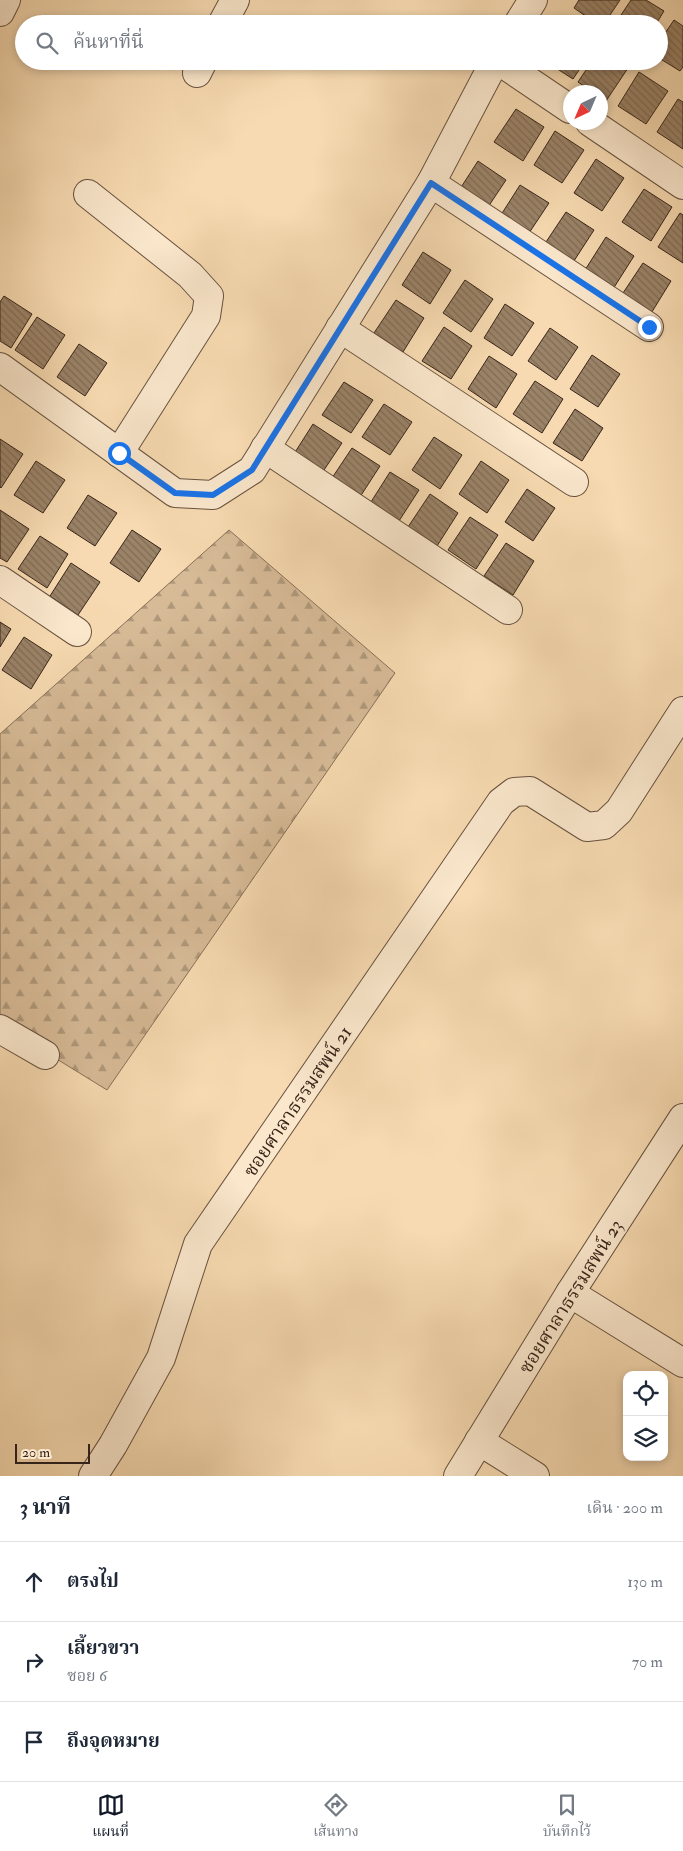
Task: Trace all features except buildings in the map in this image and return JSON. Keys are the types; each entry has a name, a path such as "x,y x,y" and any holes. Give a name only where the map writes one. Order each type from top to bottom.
{"street":[{"path":"0,12 6,0"},
{"path":"227,15 235,0"},
{"path":"524,15 533,0"},
{"path":"0,367 175,493 213,495 252,470 431,183 490,70"},
{"path":"512,70 563,104"},
{"path":"602,130 683,185"},
{"path":"431,183 649,327"},
{"path":"88,194 190,276 209,296 206,316 119,453"},
{"path":"340,328 574,482"},
{"path":"265,448 508,610"},
{"path":"0,580 77,632"},
{"name":"ซอยศาลาธรรมสพน์ 21","path":"93,1476 113,1445 161,1358 198,1244 501,802 514,792 530,791 587,827 604,825 619,811 683,711"},
{"path":"0,1029 45,1055"},
{"name":"ซอยศาลาธรรมสพน์ 23","path":"458,1476 570,1293 680,1131"},
{"path":"570,1293 683,1363"},
{"path":"479,1442 535,1476"}],"green space":[{"path":"229,530 395,673 107,1090 0,1024 0,734"}],"route":[{"path":"119,453 175,493 213,495 252,470 431,183 649,327"}]}
